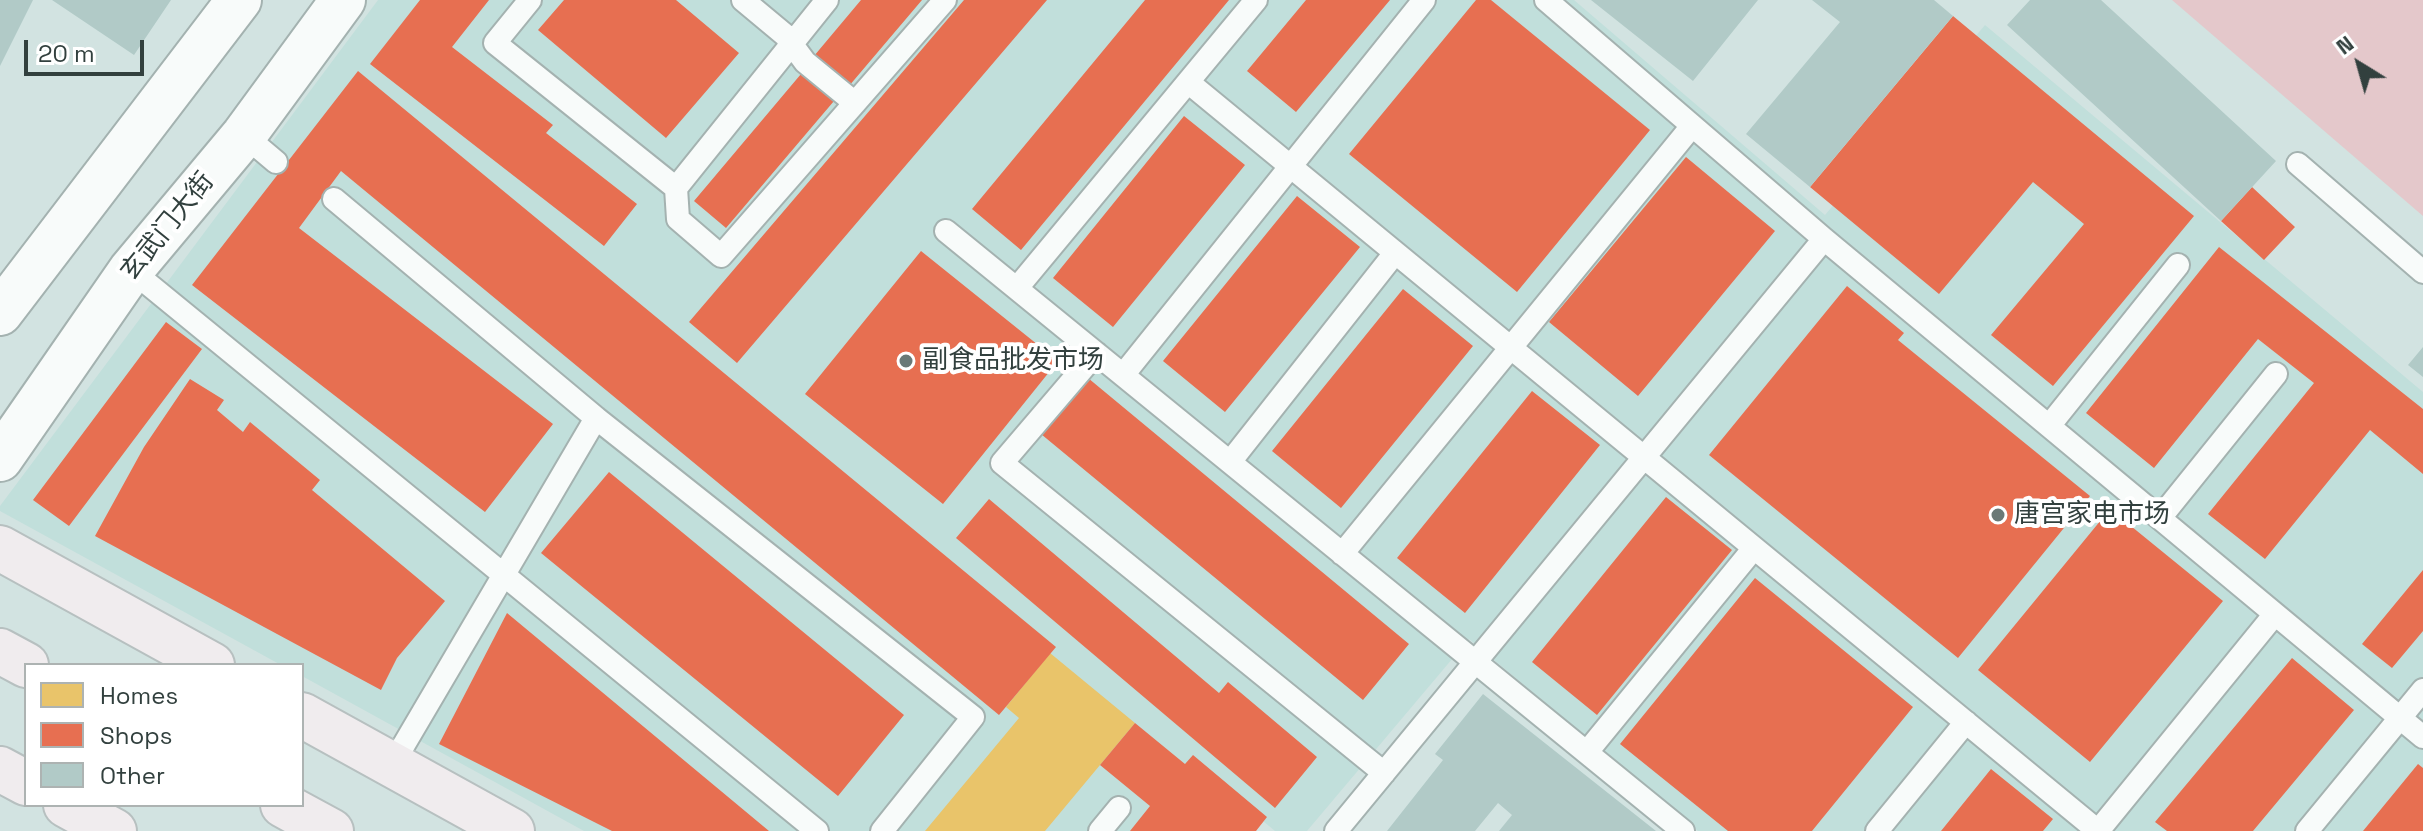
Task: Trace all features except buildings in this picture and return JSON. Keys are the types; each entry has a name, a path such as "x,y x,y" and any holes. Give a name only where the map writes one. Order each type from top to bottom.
{"main road":[{"path":"0,313 239,0"},
{"name":"玄武门大街","path":"0,459 131,270 260,149 343,0"},
{"path":"0,548 208,663"},
{"path":"0,651 24,664"},
{"path":"304,716 512,831"},
{"path":"0,769 24,782"},
{"path":"70,807 114,831"},
{"path":"287,807 331,831"}],"lane":[{"path":"530,0 495,43 676,188"},
{"path":"743,0 792,44 805,62 855,103"},
{"path":"827,0 676,188 678,219 721,256 945,0"},
{"path":"1017,288 1256,0"},
{"path":"1123,375 1424,0"},
{"path":"1546,0 1824,239 2423,737"},
{"path":"1188,82 2098,831 2275,614"},
{"path":"1342,554 1692,126"},
{"path":"2298,164 2423,272"},
{"path":"334,199 596,418 973,717 882,831"},
{"path":"946,231 1683,831"},
{"path":"1336,831 1824,239"},
{"path":"1230,462 1395,253"},
{"path":"2049,426 2178,265"},
{"path":"131,270 817,831"},
{"path":"1096,353 1002,463 1384,773"},
{"path":"2160,518 2276,374"},
{"path":"392,765 596,418"},
{"path":"1587,752 1754,548"},
{"path":"2307,831 2423,690"},
{"path":"1877,831 1966,722"},
{"path":"1100,831 1119,808"}],"shaded area":[{"name":"副食品批发市场","path":"378,0 1574,0 1825,215 1985,25 2423,392 2423,831 1698,831 1469,639 1307,831 1275,831 1263,821 1255,831 584,831 304,677 304,663 277,663 0,511 0,506"},
{"path":"2172,0 2423,0 2423,216"}],"place":[{"name":"副食品批发市场","path":"906,361"},
{"name":"唐宫家电市场","path":"1998,515"}]}
